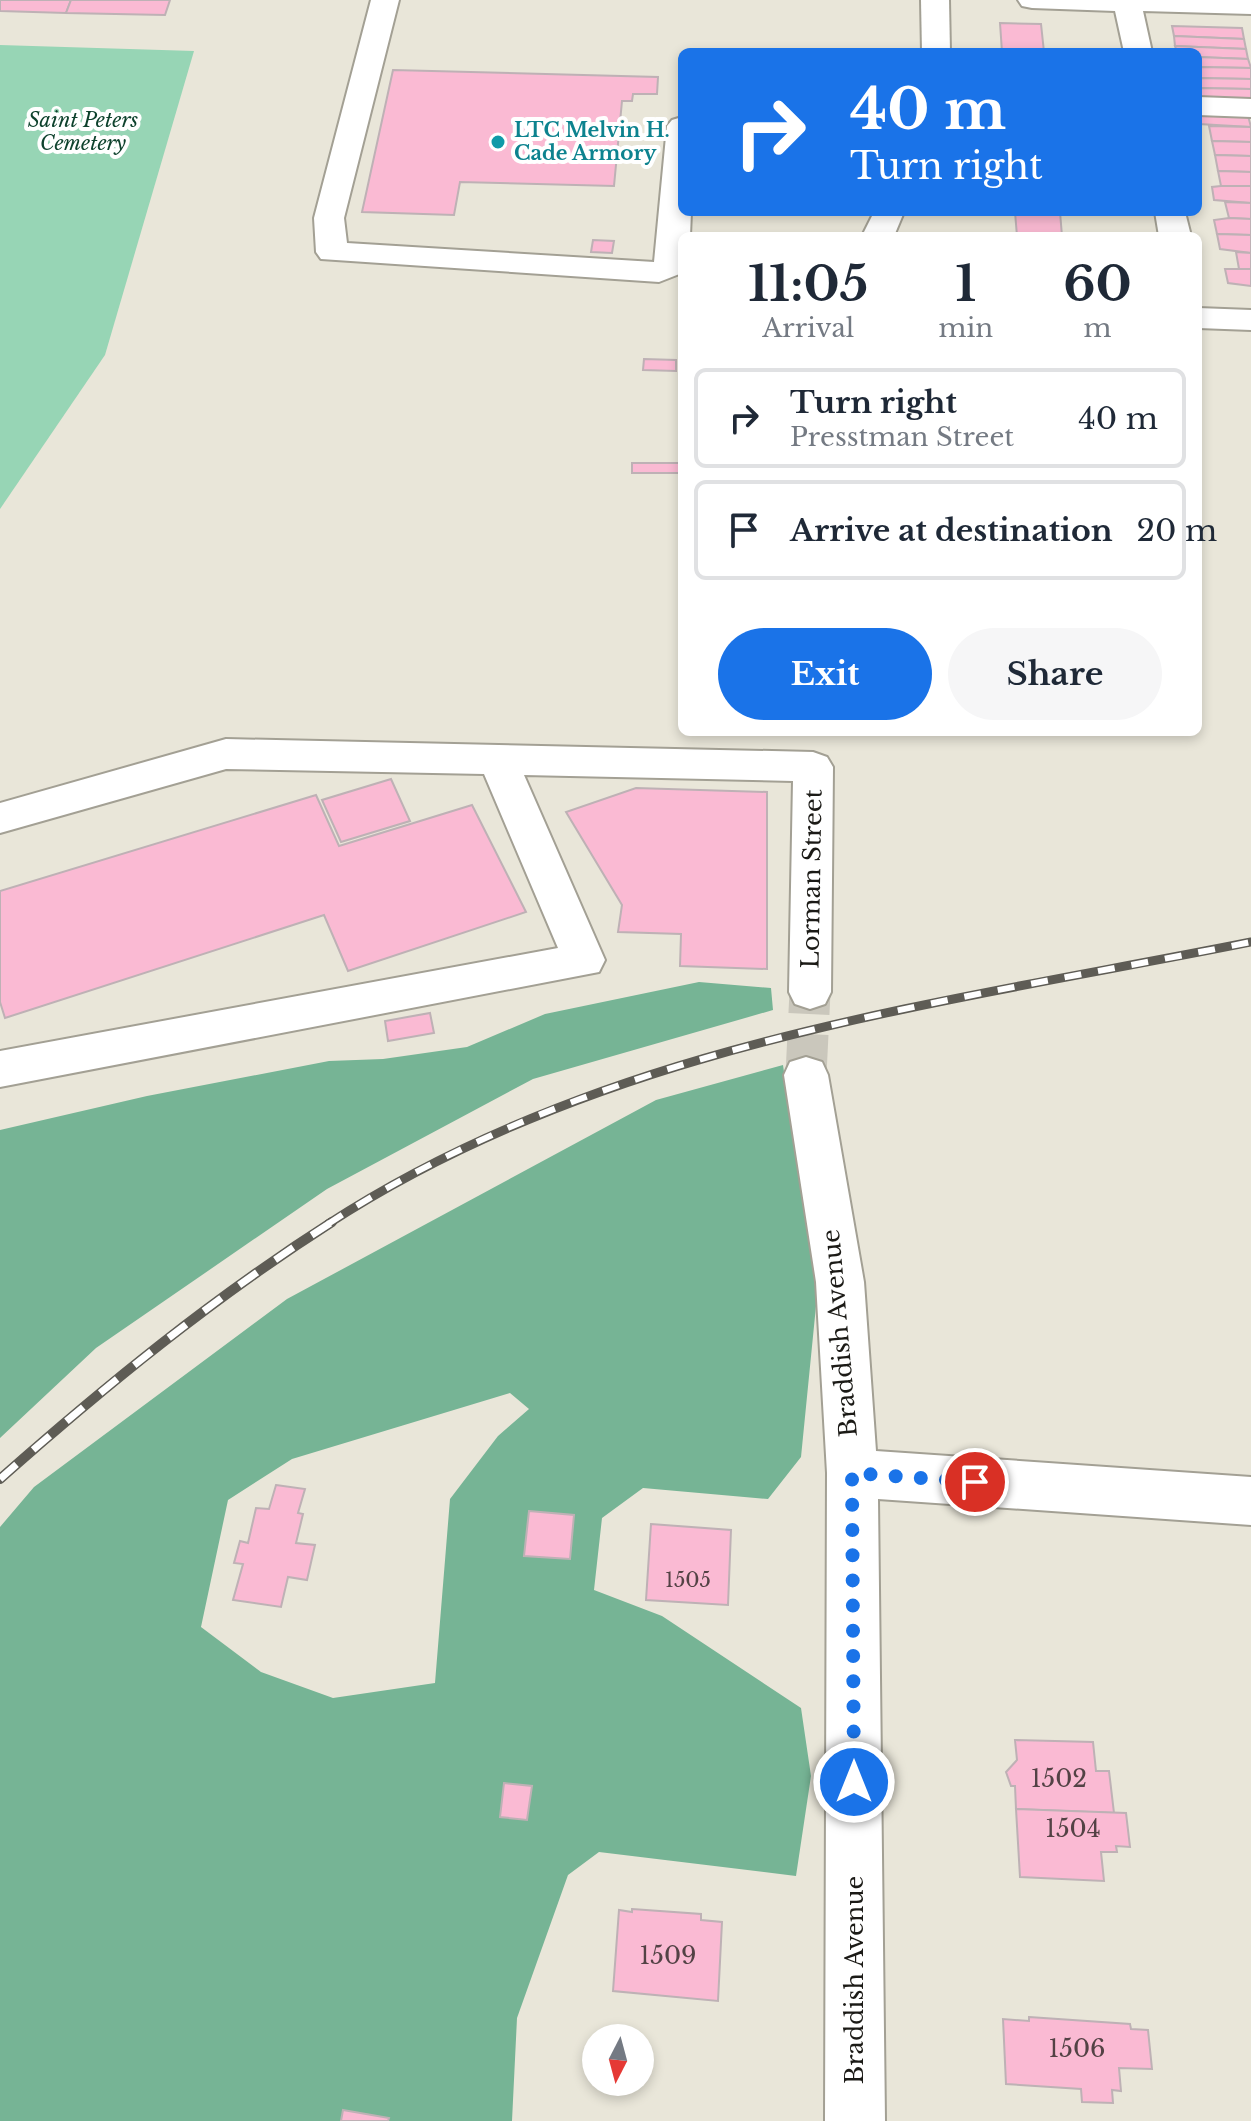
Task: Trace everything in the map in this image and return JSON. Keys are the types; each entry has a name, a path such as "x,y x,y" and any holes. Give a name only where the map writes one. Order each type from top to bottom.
{"street":[{"path":"385,0 329,218 332,252 659,272 672,266 678,182"},
{"path":"935,0 936,48"},
{"path":"1032,0 1251,6"},
{"path":"1127,2 1137,48"},
{"path":"1202,106 1251,108"},
{"path":"1202,318 1251,320"},
{"path":"0,818 226,754 498,760 584,960 0,1069"},
{"name":"Lorman Street","path":"498,760 813,767 810,992"},
{"name":"Braddish Avenue","path":"806,1075 840,1282 852,1473 855,2121"},
{"path":"852,1473 1251,1501"}],"green space":[{"name":"Saint Peters Cemetery","path":"0,45 194,51 105,355 0,509"},
{"path":"699,982 771,988 773,1010 533,1079 327,1189 96,1348 0,1438 0,1130 147,1096 329,1061 383,1059 467,1047 545,1014"},
{"path":"783,1065 817,1296 801,1457 768,1499 643,1488 602,1518 594,1590 662,1616 801,1708 811,1776 796,1876 599,1852 568,1875 517,2018 512,2121 0,2121 0,1527 34,1487 287,1299 656,1100","holes":["510,1393 529,1409 498,1436 450,1499 435,1683 333,1698 261,1672 201,1627 228,1500 292,1459"]}],"building":[{"path":"0,0 71,0 66,13 0,11"},
{"path":"71,0 170,0 165,15 66,13"},
{"path":"1000,23 1041,24 1044,48 1002,48"},
{"path":"1172,26 1242,28 1244,39 1174,36"},
{"path":"1174,36 1244,39 1246,49 1175,46"},
{"path":"1175,46 1246,49 1248,59 1202,57 1202,48"},
{"path":"1202,57 1248,59 1251,68 1202,67"},
{"path":"1202,67 1251,68 1251,79 1202,78"},
{"name":"LTC Melvin H. Cade Armory","path":"393,70 658,77 657,94 633,94 632,101 622,101 614,186 460,182 454,215 362,212"},
{"path":"1202,78 1251,79 1251,89 1202,88"},
{"path":"1202,88 1251,89 1251,101 1202,98"},
{"path":"1206,111 1247,112 1251,127 1202,124 1202,116 1207,116"},
{"path":"1209,126 1251,127 1251,142 1212,141"},
{"path":"1212,141 1251,142 1251,156 1215,155"},
{"path":"1215,155 1251,156 1251,172 1218,171"},
{"path":"1218,171 1251,172 1251,186 1221,186"},
{"path":"1251,186 1251,203 1214,200 1212,187"},
{"path":"1225,202 1251,203 1251,219 1229,218"},
{"path":"1015,216 1060,216 1062,232 1017,232"},
{"path":"1251,219 1251,235 1217,234 1214,220"},
{"path":"1217,234 1251,235 1251,253 1220,249"},
{"path":"593,240 614,241 612,253 591,252"},
{"path":"1236,252 1251,253 1251,269 1239,269"},
{"path":"1225,269 1251,269 1251,286 1228,283"},
{"path":"644,359 676,360 676,371 643,370"},
{"path":"632,463 678,463 678,473 632,473"},
{"path":"391,779 410,821 341,842 322,800"},
{"path":"636,788 767,792 767,969 680,966 681,934 618,932 622,905 566,812"},
{"path":"316,795 339,846 472,805 526,912 348,971 324,915 5,1018 0,1002 0,891"},
{"path":"430,1013 434,1033 388,1041 385,1021"},
{"path":"276,1485 305,1489 298,1513 303,1514 296,1543 315,1545 307,1580 288,1577 281,1607 233,1600 243,1564 234,1563 240,1541 248,1543 256,1508 269,1509"},
{"path":"529,1511 574,1515 570,1559 524,1556"},
{"path":"651,1524 731,1530 728,1605 646,1600"},
{"path":"1015,1740 1093,1742 1096,1771 1109,1771 1114,1813 1016,1809 1015,1786 1011,1786 1006,1772 1017,1760"},
{"path":"504,1783 532,1786 527,1820 500,1817"},
{"path":"1016,1809 1126,1813 1130,1847 1116,1846 1117,1852 1101,1852 1104,1881 1020,1877"},
{"path":"632,1909 701,1914 701,1920 722,1922 718,2001 613,1991 619,1910 632,1912"},
{"path":"1029,2017 1130,2024 1131,2029 1148,2030 1152,2069 1119,2068 1121,2091 1112,2090 1113,2103 1082,2102 1081,2089 1006,2084 1003,2019 1029,2021"},
{"path":"343,2110 389,2118 388,2121 341,2121"}],"tunnel":[{"path":"806,1075 810,992"}],"railway":[{"path":"328,1224 434,1163 544,1113 658,1072 774,1039 893,1011 1251,942"},
{"path":"0,1479 161,1344 245,1281 332,1222"}],"place":[{"name":"LTC Melvin H. Cade Armory","path":"498,142"}],"route":[{"path":"854,1782 852,1473 975,1482"}]}
